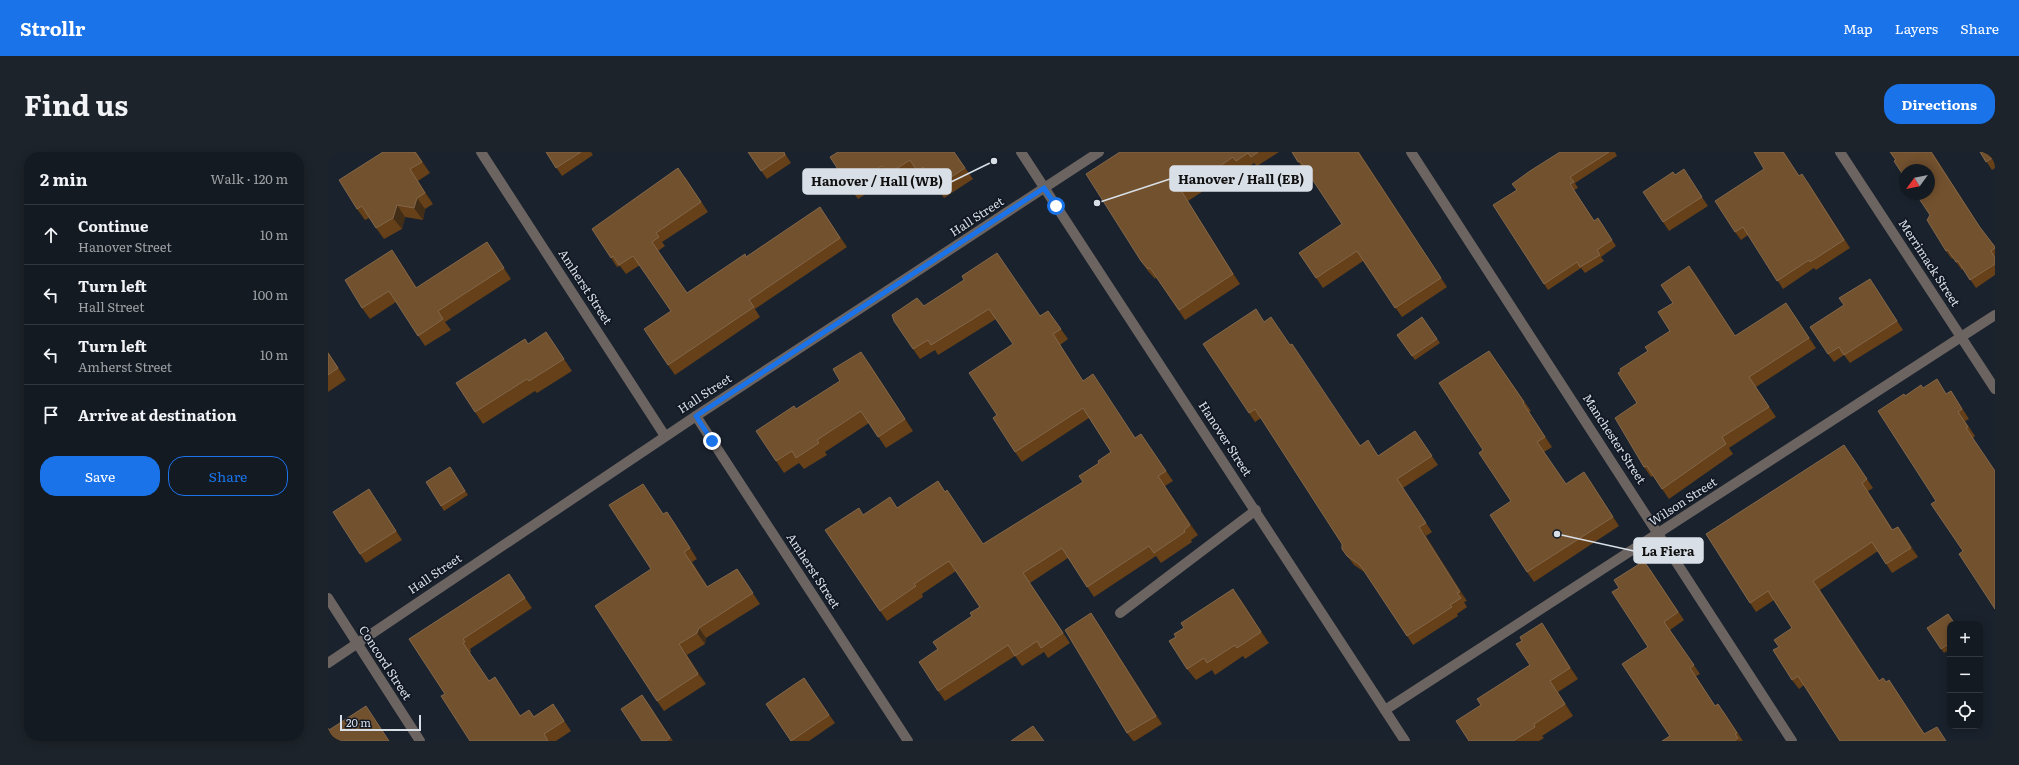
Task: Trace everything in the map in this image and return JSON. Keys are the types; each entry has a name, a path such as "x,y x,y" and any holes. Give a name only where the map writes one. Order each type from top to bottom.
{"street":[{"name":"Amherst Street","path":"481,152 665,436"},
{"name":"Hanover Street","path":"1021,152 1256,510 1405,741"},
{"name":"Hall Street","path":"328,663 357,642 665,436 1099,152"},
{"name":"Manchester Street","path":"1411,152 1792,741"},
{"name":"Merrimack Street","path":"1840,152 1995,389"},
{"name":"Wilson Street","path":"1386,710 1995,315"},
{"name":"Amherst Street","path":"696,416 908,741"},
{"path":"1120,613 1256,510"},
{"name":"Concord Street","path":"328,598 420,741"}],"building":[{"path":"383,152 415,152 422,162 410,169 425,193 417,198 414,208 397,205 393,218 376,228 362,206 357,209 339,180"},
{"path":"546,152 581,152 556,168"},
{"path":"748,152 784,152 785,155 761,171"},
{"path":"838,152 954,152 965,168 936,187 923,167 917,171 910,160 888,174 882,166 850,188 830,157"},
{"path":"1120,152 1258,152 1251,157 1248,153 1236,161 1233,157 1182,192 1233,274 1179,310 1150,268 1148,269 1141,261 1086,174"},
{"path":"1292,152 1358,152 1441,278 1395,308 1357,251 1316,278 1299,253 1342,224 1300,161 1298,162"},
{"path":"1560,152 1609,152 1570,177 1574,182 1570,184 1594,221 1598,218 1612,240 1597,250 1600,255 1580,267 1577,262 1544,284 1493,205 1517,190 1512,184"},
{"path":"1754,152 1783,152 1799,176 1802,174 1844,240 1810,262 1809,260 1777,281 1743,227 1735,232 1715,201 1764,169"},
{"path":"1890,152 1931,152 1979,226 1995,247 1991,251 1995,258 1995,264 1970,280 1958,261 1956,262 1948,250 1946,251 1927,220 1930,215 1920,200 1935,200 1935,164 1899,164 1899,169 1894,161 1896,160"},
{"path":"1980,152 1995,152 1995,156 1986,162"},
{"path":"678,168 701,202 656,233 659,237 652,242 687,293 745,254 746,257 820,207 840,238 749,300 754,307 668,365 644,329 671,311 633,256 619,265 613,256 611,258 592,229"},
{"path":"1684,169 1702,197 1663,222 1643,192 1673,172 1675,175"},
{"path":"487,242 504,268 438,311 443,319 418,336 389,291 362,308 345,280 392,250 416,288"},
{"path":"997,253 1040,316 1048,311 1061,329 1053,334 1083,381 1093,374 1135,438 1141,434 1166,471 1158,476 1190,525 1184,530 1185,532 1154,553 1149,546 1087,587 1062,548 1023,573 1063,633 1041,648 1037,641 1015,656 1008,645 938,691 919,662 938,649 933,642 972,616 970,613 980,607 949,561 914,584 916,586 880,611 825,530 859,508 863,515 890,497 897,508 938,481 945,492 947,490 983,544 1083,482 1079,476 1099,463 1098,461 1111,452 1083,408 1015,452 993,418 997,415 969,373 1013,344 989,309 931,345 928,340 913,349 894,321 892,315 917,298 924,306 964,280 962,276"},
{"path":"1689,266 1735,336 1786,303 1809,338 1749,377 1769,407 1722,437 1726,444 1662,489 1647,466 1644,467 1615,418 1637,403 1618,373 1621,371 1620,369 1648,351 1645,347 1670,331 1658,312 1673,303 1661,285"},
{"path":"1870,279 1897,321 1844,355 1839,347 1828,354 1810,327 1844,305 1839,298"},
{"path":"1256,309 1264,322 1271,317 1290,345 1292,344 1360,446 1368,440 1378,456 1415,431 1432,456 1397,479 1426,523 1419,527 1460,592 1457,593 1461,598 1450,605 1452,607 1407,636 1360,565 1347,556 1342,549 1342,544 1255,409 1249,413 1203,344"},
{"path":"1422,317 1437,339 1412,356 1397,335"},
{"path":"546,332 564,359 529,381 527,379 475,412 456,383 525,339 528,344"},
{"path":"1489,351 1524,402 1523,403 1545,437 1537,442 1566,484 1584,472 1613,517 1527,572 1490,515 1511,501 1479,453 1483,450 1439,383"},
{"path":"861,352 905,419 878,437 861,411 817,440 819,443 796,458 792,451 776,461 756,431 794,406 796,409 840,381 833,369"},
{"path":"328,353 338,368 328,375"},
{"path":"1937,379 1946,394 1951,391 1962,409 1958,412 1968,427 1966,428 1995,471 1995,609 1959,554 1963,551 1931,504 1936,501 1878,411 1904,394 1905,396 1921,385 1923,388"},
{"path":"1844,445 1867,479 1862,483 1892,530 1898,527 1911,548 1886,564 1872,542 1813,581 1879,681 1883,678 1886,682 1889,680 1924,734 1937,727 1946,741 1840,741 1798,676 1792,680 1773,650 1779,647 1774,640 1792,628 1768,591 1750,603 1706,534"},
{"path":"450,467 465,491 441,506 426,482"},
{"path":"643,484 663,514 667,512 690,548 684,552 707,587 737,569 753,593 699,628 697,633 679,644 698,674 657,701 595,606 651,569 609,505"},
{"path":"369,489 396,531 360,554 333,512"},
{"path":"1644,561 1678,612 1664,622 1694,665 1690,668 1715,706 1718,704 1737,733 1735,734 1738,738 1734,741 1662,741 1670,736 1622,664 1648,647 1612,592 1619,588 1614,580"},
{"path":"509,574 525,598 463,639 465,642 463,643 489,681 495,677 520,716 529,710 534,717 553,704 564,721 544,734 548,741 470,741 441,696 445,694 409,639"},
{"path":"1233,589 1261,632 1237,648 1235,645 1207,663 1204,658 1187,669 1169,641 1176,637 1174,634 1184,628 1181,623"},
{"path":"1091,613 1156,716 1127,733 1065,630"},
{"path":"1948,614 1953,621 1947,621 1947,645 1941,649 1927,628"},
{"path":"1542,623 1570,668 1550,681 1565,704 1534,724 1535,727 1513,741 1469,741 1456,721 1481,705 1477,699 1530,665 1516,644 1522,641 1520,637"},
{"path":"804,678 829,715 791,741 766,704"},
{"path":"642,695 670,738 666,741 642,741 621,709"},
{"path":"366,706 389,741 328,741 328,728 329,730"},
{"path":"1033,726 1044,741 1011,741"}],"place":[{"name":"Hanover / Hall (WB)","path":"994,161"},
{"name":"Hanover / Hall (EB)","path":"1097,203"},
{"name":"La Fiera","path":"1557,534"}],"route":[{"path":"712,441 696,416 1044,188 1056,206"}]}
